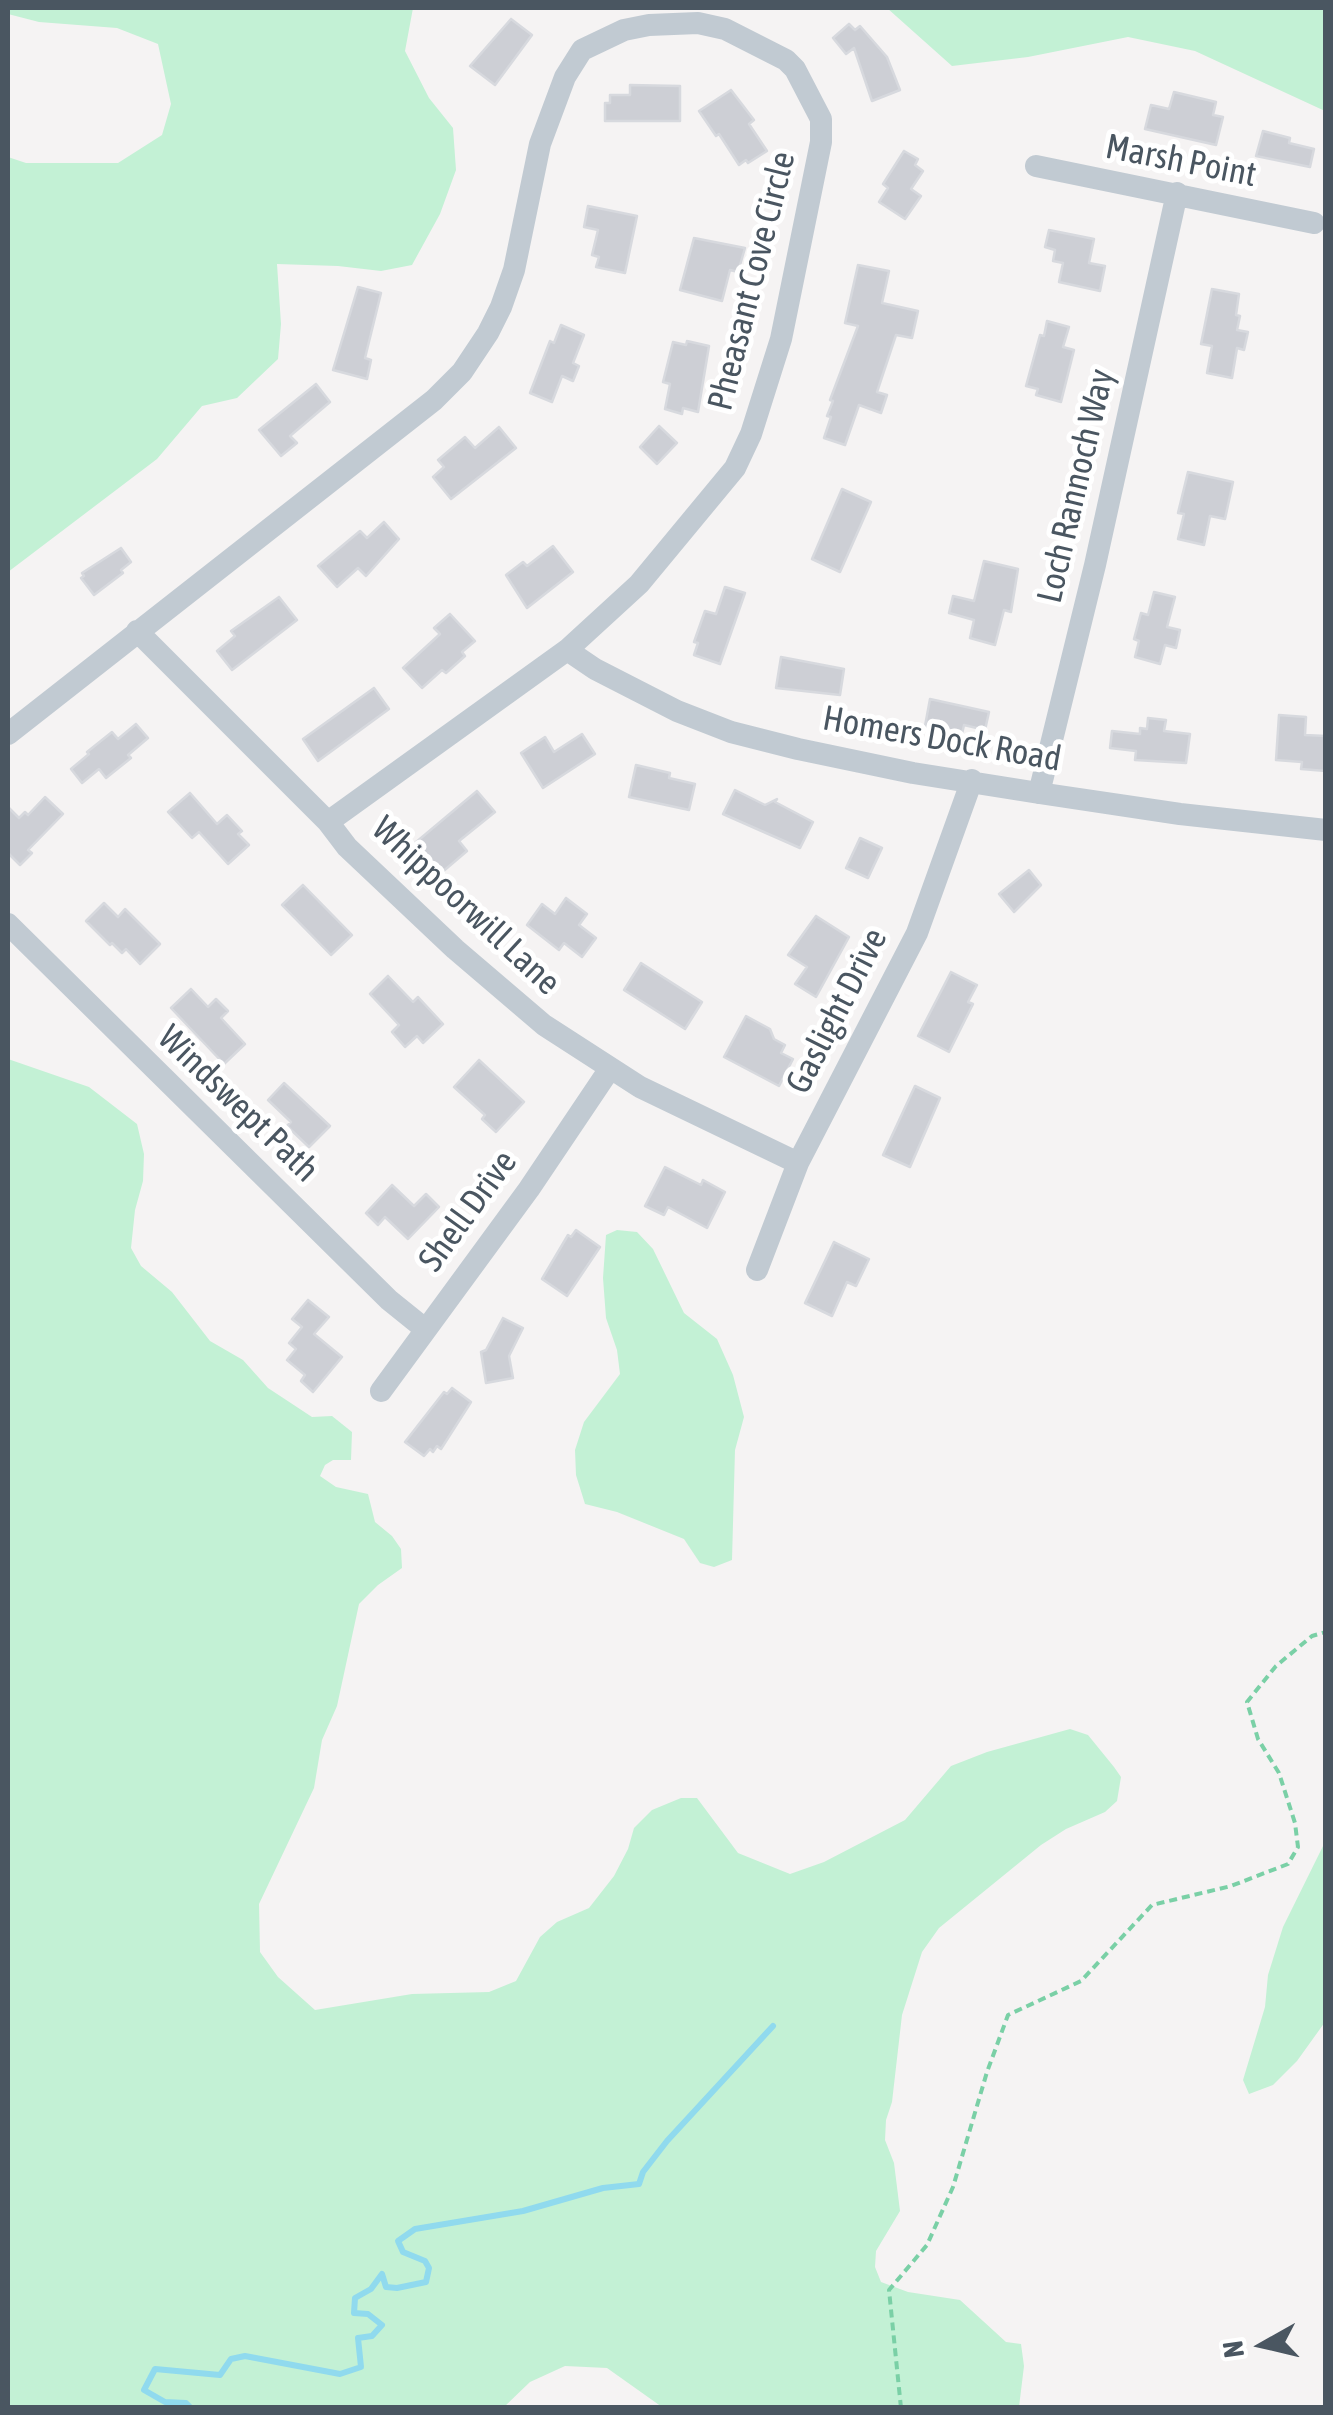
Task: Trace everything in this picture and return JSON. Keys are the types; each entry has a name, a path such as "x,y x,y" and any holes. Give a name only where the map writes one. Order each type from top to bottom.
{"street":[{"name":"Pheasant Cove Circle","path":"8,734 434,400 462,372 501,307 514,270 540,144 565,77 582,50 624,30 698,23 725,29 786,60 795,69 821,119 821,142 780,339 735,468 638,584 567,650 328,822"},
{"name":"Marsh Point","path":"1036,166 1314,223"},
{"name":"Loch Rannoch Way","path":"1039,793 1095,565 1177,193"},
{"name":"Whippoorwill Lane","path":"137,631 328,822 347,847 455,949 544,1025 609,1070 798,1163"},
{"name":"Homers Dock Road","path":"567,650 595,669 678,711 731,732 913,773 1180,814 1326,830"},
{"name":"Gaslight Drive","path":"757,1270 798,1163 917,933 972,780"},
{"name":"Windswept Path","path":"8,924 376,1287 425,1329"},
{"name":"Shell Drive","path":"381,1391 529,1188 609,1070"}],"path":[{"path":"901,2408 889,2290 926,2245 953,2188 1008,2015 1081,1980 1152,1905 1231,1886 1288,1864 1298,1847 1295,1823 1279,1773 1258,1739 1248,1702 1276,1666 1312,1636 1326,1632"}],"green space":[{"path":"8,8 413,8 405,51 429,98 453,128 456,170 440,214 412,265 381,271 277,264 281,324 278,359 237,398 202,406 157,459 8,572 8,157 26,163 118,163 162,135 171,104 158,44 117,28 39,22 8,14"},
{"path":"887,8 1325,8 1325,111 1195,51 1128,37 1028,57 952,66"},
{"path":"8,1059 89,1087 137,1124 144,1154 143,1181 131,1248 141,1266 172,1292 210,1341 243,1360 268,1388 312,1417 332,1416 352,1432 351,1460 333,1460 325,1465 320,1476 336,1487 368,1494 375,1522 401,1549 402,1568 359,1604 337,1706 322,1740 314,1788 259,1904 260,1952 278,1977 315,2010 412,1994 489,1992 516,1981 540,1937 557,1922 589,1908 614,1876 634,1828 652,1810 681,1798 697,1798 738,1853 790,1874 824,1862 905,1820 951,1766 987,1752 1070,1729 1088,1735 1114,1767 1121,1777 1117,1801 1105,1812 1041,1845 939,1928 922,1952 902,2015 892,2102 886,2120 885,2140 894,2163 900,2211 876,2251 875,2267 881,2282 908,2292 960,2300 1006,2342 1021,2344 1024,2366 1019,2407 662,2407 607,2368 565,2366 530,2382 504,2407 8,2407"},
{"path":"617,1230 637,1232 653,1249 684,1313 717,1339 733,1375 744,1417 735,1450 732,1560 714,1567 700,1563 684,1539 617,1512 585,1504 576,1475 575,1450 584,1422 620,1374 606,1318 603,1278 606,1235"},
{"path":"1325,1842 1325,2022 1297,2061 1273,2085 1249,2094 1243,2080 1265,2007 1268,1975 1283,1927"}],"building":[{"path":"511,19 532,35 495,85 470,66"},
{"path":"849,24 855,30 860,26 887,57 900,90 872,101 854,48 846,54 833,38"},
{"path":"630,85 680,86 680,121 605,121 605,103 610,103 610,95 630,95"},
{"path":"731,90 754,120 749,124 767,151 739,165 699,111"},
{"path":"1174,92 1216,102 1213,115 1223,117 1216,145 1145,129 1151,105 1169,109"},
{"path":"1263,131 1314,149 1310,167 1256,156"},
{"path":"904,151 918,159 915,165 923,171 911,189 921,196 905,219 879,202 888,188 883,184"},
{"path":"588,206 637,216 625,273 596,267 599,257 592,255 598,230 584,227"},
{"path":"1049,230 1094,239 1089,263 1105,266 1100,291 1059,282 1063,263 1053,261 1055,250 1045,247"},
{"path":"694,238 745,248 738,272 730,270 722,301 680,290"},
{"path":"858,265 889,271 882,303 918,311 912,338 896,335 877,392 887,395 881,413 859,405 845,445 824,438 831,417 827,416 833,401 830,400 858,326 845,323"},
{"path":"358,287 381,293 365,358 371,360 367,379 333,370"},
{"path":"1212,289 1239,294 1237,330 1248,332 1244,350 1237,348 1232,378 1207,373 1212,346 1201,344"},
{"path":"1047,321 1069,327 1063,347 1074,350 1061,402 1036,395 1038,389 1026,386"},
{"path":"561,325 584,335 573,363 579,366 573,381 562,376 552,402 530,393 550,341 554,343"},
{"path":"687,341 709,346 698,412 683,408 682,414 665,409 670,384 663,382 673,342 686,345"},
{"path":"316,384 330,402 290,436 297,443 281,456 259,430"},
{"path":"659,426 677,443 657,464 640,447"},
{"path":"499,427 516,448 451,499 433,477 444,467 438,460 465,437 475,448"},
{"path":"1188,472 1233,482 1225,519 1210,516 1204,545 1178,539 1184,514 1178,513"},
{"path":"842,489 871,502 840,572 812,559"},
{"path":"384,522 399,539 366,576 358,568 337,587 318,566 360,531 367,538"},
{"path":"553,546 573,572 527,608 506,575 523,562 527,566"},
{"path":"121,548 131,562 94,595 81,578 82,573"},
{"path":"984,561 1018,569 1011,612 1004,610 995,645 970,638 974,620 949,613 953,596 974,601"},
{"path":"725,587 745,593 720,664 694,655 698,643 694,642 705,611 716,614"},
{"path":"1154,592 1175,597 1167,627 1180,630 1176,648 1165,645 1160,664 1135,657 1139,641 1134,639 1141,613 1148,615"},
{"path":"279,597 297,620 232,670 217,651 235,636 231,631"},
{"path":"450,614 475,641 446,673 442,670 422,688 403,668 440,634 434,628"},
{"path":"781,657 844,669 840,695 776,688"},
{"path":"374,688 389,709 318,761 303,739"},
{"path":"930,699 989,712 985,730 964,725 962,734 925,726"},
{"path":"1279,715 1306,717 1305,735 1326,736 1326,771 1301,769 1302,762 1276,760"},
{"path":"1148,718 1166,720 1164,731 1190,734 1186,763 1135,760 1136,751 1110,748 1112,731 1140,734 1140,728 1147,729"},
{"path":"136,724 148,738 128,755 131,758 106,778 99,769 82,783 71,769 112,732 118,739"},
{"path":"582,734 595,754 543,788 521,753 545,737 554,752"},
{"path":"636,765 695,784 689,810 629,797"},
{"path":"735,790 765,805 777,799 775,802 813,822 800,848 723,814"},
{"path":"477,791 495,812 459,841 467,851 440,874 415,843"},
{"path":"190,793 217,824 227,815 242,831 238,834 249,845 228,864 199,832 192,838 168,812"},
{"path":"45,797 63,814 28,850 32,853 20,865 8,853 8,807 19,818 25,812 28,815"},
{"path":"860,838 882,848 868,878 846,868"},
{"path":"1029,870 1041,885 1014,912 999,894"},
{"path":"303,885 352,935 331,955 282,905"},
{"path":"566,898 587,914 579,925 596,938 582,957 564,943 559,950 527,925 542,904 555,914"},
{"path":"104,903 118,917 125,909 160,944 140,964 126,949 122,953 110,945 86,921"},
{"path":"816,916 849,937 816,997 795,984 807,967 788,955"},
{"path":"641,963 702,1002 685,1029 624,990"},
{"path":"951,972 977,985 968,1002 973,1004 949,1052 918,1036"},
{"path":"388,976 413,1002 418,997 443,1024 423,1043 417,1036 405,1047 392,1032 399,1025 370,994"},
{"path":"191,989 208,1007 216,999 228,1011 221,1018 245,1044 224,1064 171,1008"},
{"path":"746,1016 770,1029 774,1039 785,1045 781,1053 793,1059 779,1086 724,1057"},
{"path":"479,1060 524,1102 496,1132 482,1119 485,1115 454,1087"},
{"path":"284,1083 330,1126 309,1147 268,1100"},
{"path":"915,1086 940,1098 910,1167 883,1155"},
{"path":"665,1167 725,1192 707,1228 668,1207 664,1215 645,1206"},
{"path":"392,1185 414,1206 426,1194 439,1207 408,1239 385,1217 378,1225 366,1213"},
{"path":"576,1230 600,1247 567,1296 542,1279 568,1235 571,1237"},
{"path":"834,1242 869,1259 856,1286 847,1282 832,1316 805,1303"},
{"path":"308,1300 329,1317 314,1334 342,1357 313,1392 301,1381 305,1375 287,1360 296,1349 289,1343 302,1327 292,1319"},
{"path":"503,1318 523,1328 509,1356 513,1378 486,1383 481,1352 486,1350"},
{"path":"452,1388 471,1402 441,1449 437,1446 424,1456 405,1442 444,1392 447,1394"}],"waterway":[{"path":"191,2408 186,2403 165,2402 144,2390 155,2369 220,2375 231,2359 245,2356 340,2374 361,2367 358,2338 372,2336 382,2325 368,2314 354,2313 355,2298 371,2289 382,2274 386,2287 426,2282 429,2268 425,2261 403,2252 398,2241 415,2229 523,2211 603,2188 639,2184 643,2172 667,2141 773,2026"}]}
